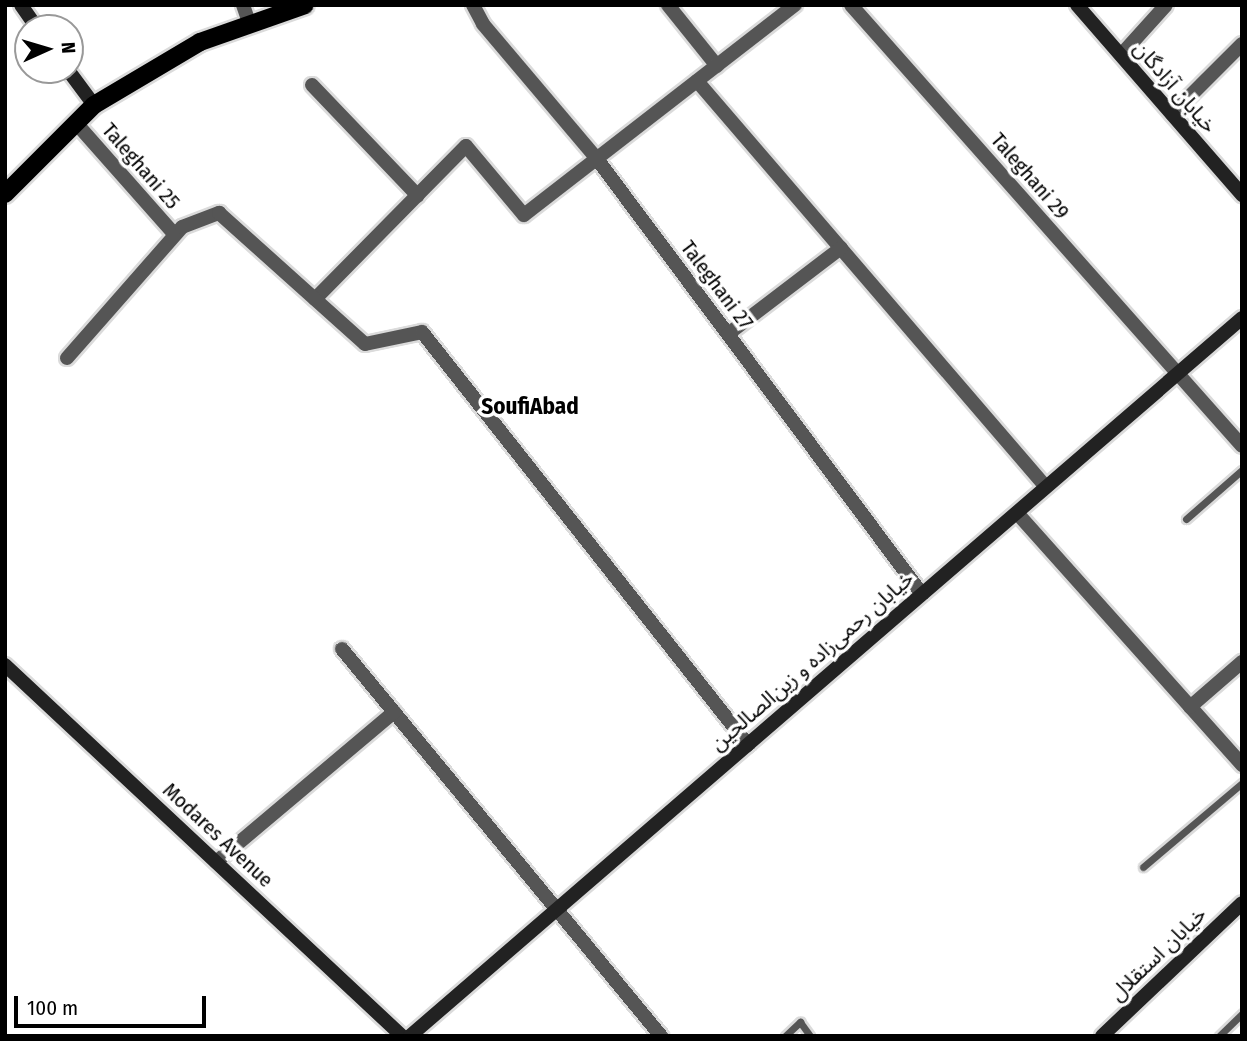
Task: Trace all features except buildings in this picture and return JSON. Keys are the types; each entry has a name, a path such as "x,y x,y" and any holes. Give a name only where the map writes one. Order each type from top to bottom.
{"main road":[{"path":"5,194 94,105 246,14 305,5"}],"street":[{"name":"Taleghani 27","path":"473,5 483,24 597,159 922,594"},
{"path":"668,5 717,65"},
{"path":"315,299 466,146 524,215 794,5"},
{"name":"Taleghani 29","path":"851,5 1242,446"},
{"name":"خیابان آزادگان","path":"1077,5 1242,195"},
{"path":"1121,55 1166,5"},
{"path":"1172,114 1242,44"},
{"path":"697,81 1046,487"},
{"path":"78,84 94,105"},
{"path":"312,85 418,196"},
{"name":"Taleghani 25","path":"76,123 175,236"},
{"path":"67,358 182,227 219,214 365,344 422,332 748,744"},
{"path":"728,334 841,248"},
{"name":"خیابان رحمی‌زاده و زین‌الصالحین","path":"410,1036 1242,318"},
{"path":"1017,513 1242,765"},
{"path":"342,649 661,1036"},
{"path":"1190,707 1242,662"},
{"name":"Modares Avenue","path":"5,665 402,1036"},
{"path":"216,862 394,712"},
{"name":"خیابان استقلال","path":"1102,1036 1242,903"}],"lane":[{"path":"1186,519 1242,470"},
{"path":"1143,867 1242,783"},
{"path":"1219,1036 1242,1014"},
{"path":"785,1036 800,1022 810,1036"}],"district":[{"name":"SoufiAbad","path":"530,406"}]}
